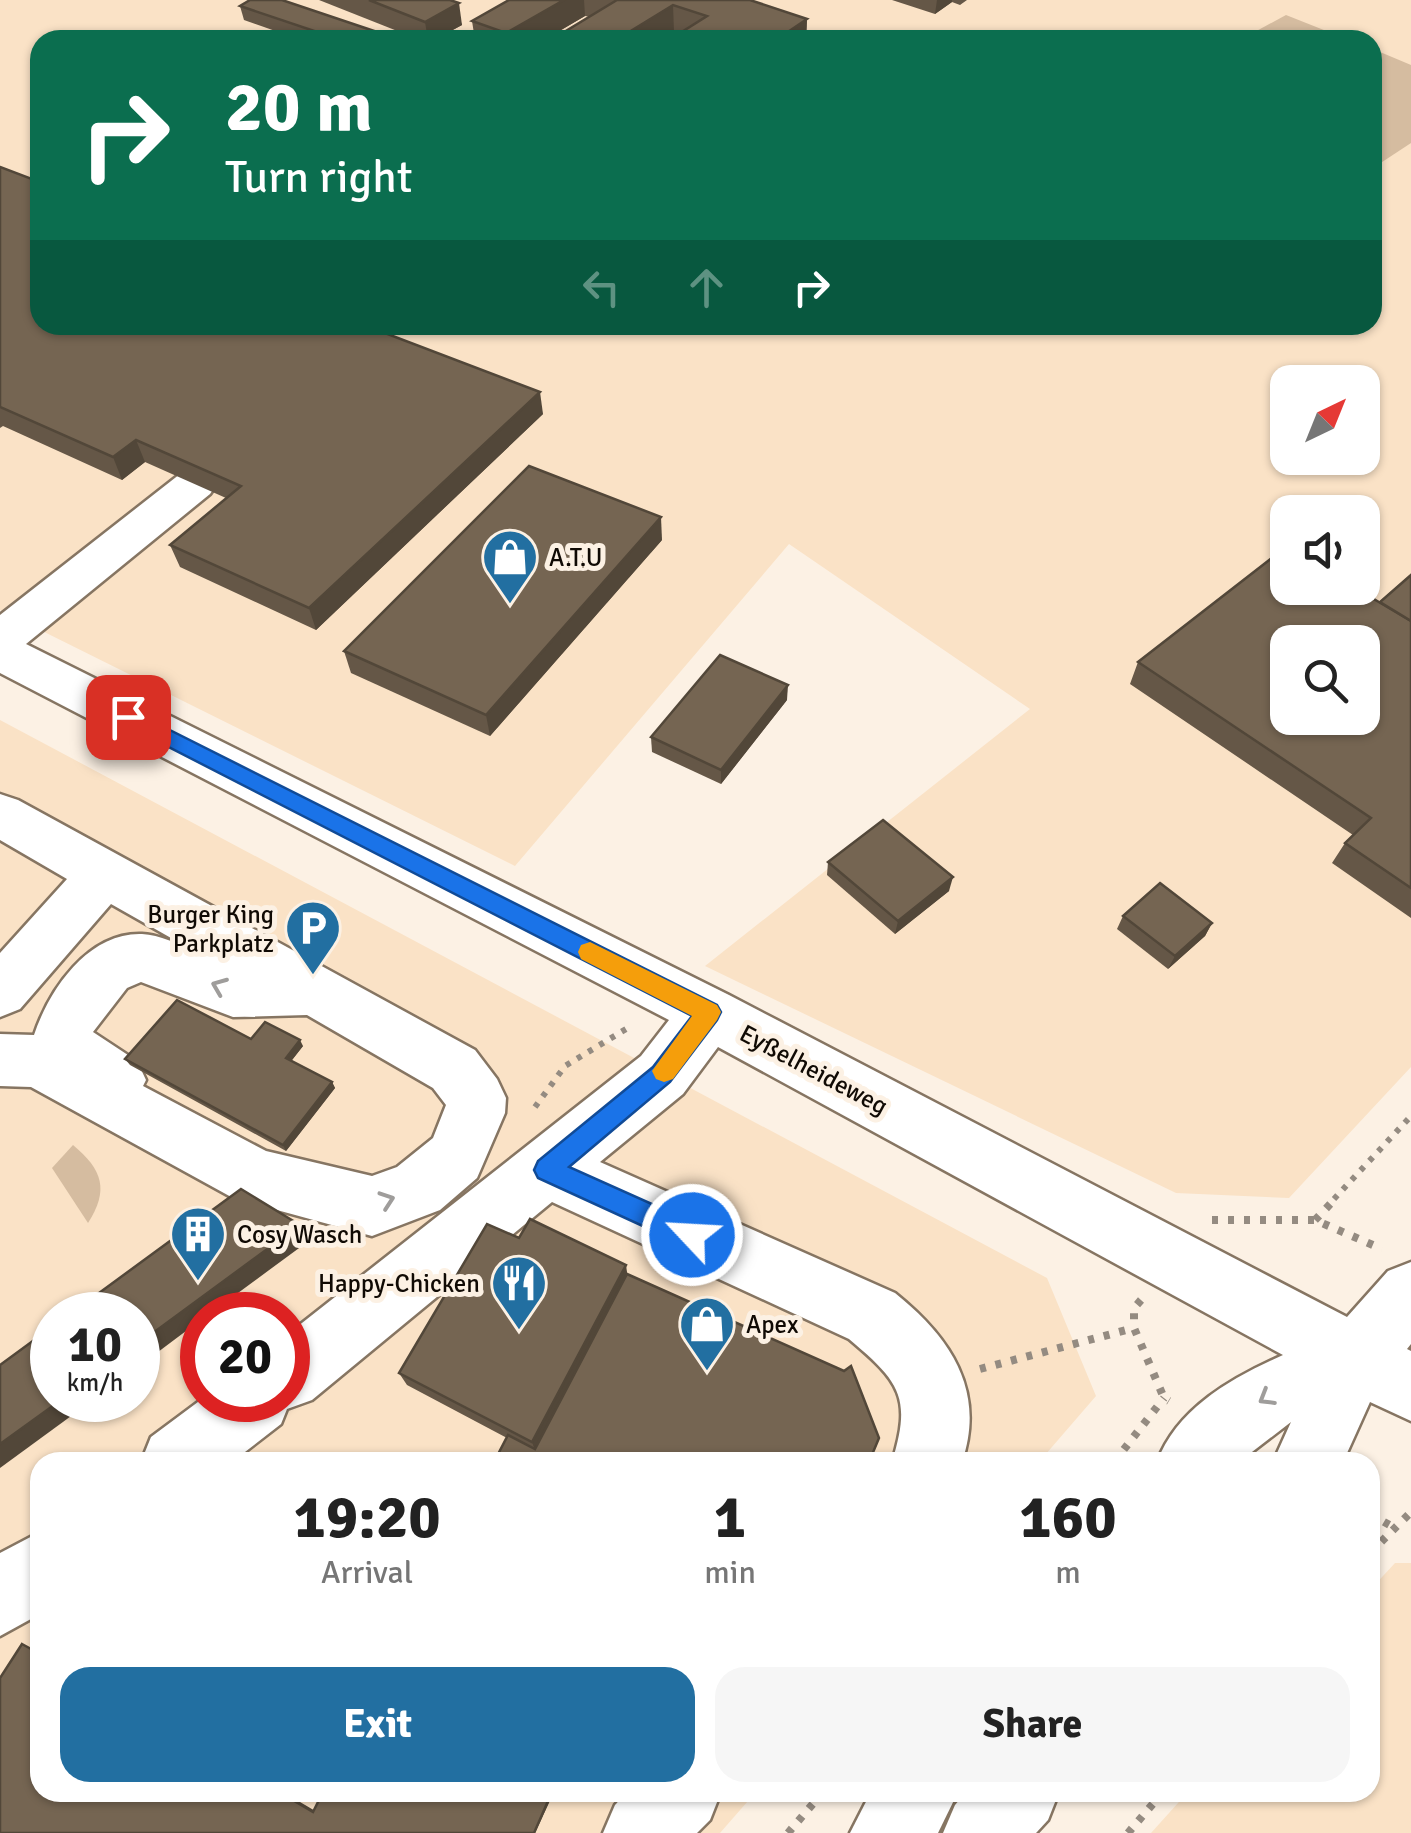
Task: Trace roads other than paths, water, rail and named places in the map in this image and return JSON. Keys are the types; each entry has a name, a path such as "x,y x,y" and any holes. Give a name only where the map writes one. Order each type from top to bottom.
{"street":[{"path":"0,640 195,484"},
{"name":"Eyßelheideweg","path":"0,652 694,1005 1383,1373"},
{"path":"0,815 454,1069 476,1098 518,1132 872,1316 907,1344 930,1382 938,1424 930,1452"},
{"path":"0,992 103,876"},
{"path":"314,1191 238,1142 98,1071 62,1038 65,1022 95,982 131,957 151,957 235,993 315,991"},
{"path":"0,1060 38,1062 255,1177 372,1206 418,1189 455,1158 662,1075 694,1005"},
{"path":"310,1353 518,1132"},
{"path":"1316,1452 1383,1373 1403,1274"},
{"path":"1201,1452 1220,1430 1268,1394 1383,1373"},
{"path":"189,1452 228,1422"},
{"path":"0,1600 30,1576"},
{"path":"643,1833 672,1802"},
{"path":"890,1833 912,1802"},
{"path":"983,1833 1011,1802"}],"place":[{"name":"A.T.U","path":"510,606"},
{"name":"Burger King Parkplatz","path":"313,977"},
{"name":"Cosy Wasch","path":"198,1283"},
{"name":"Happy-Chicken","path":"519,1332"},
{"name":"Apex","path":"707,1373"}]}
